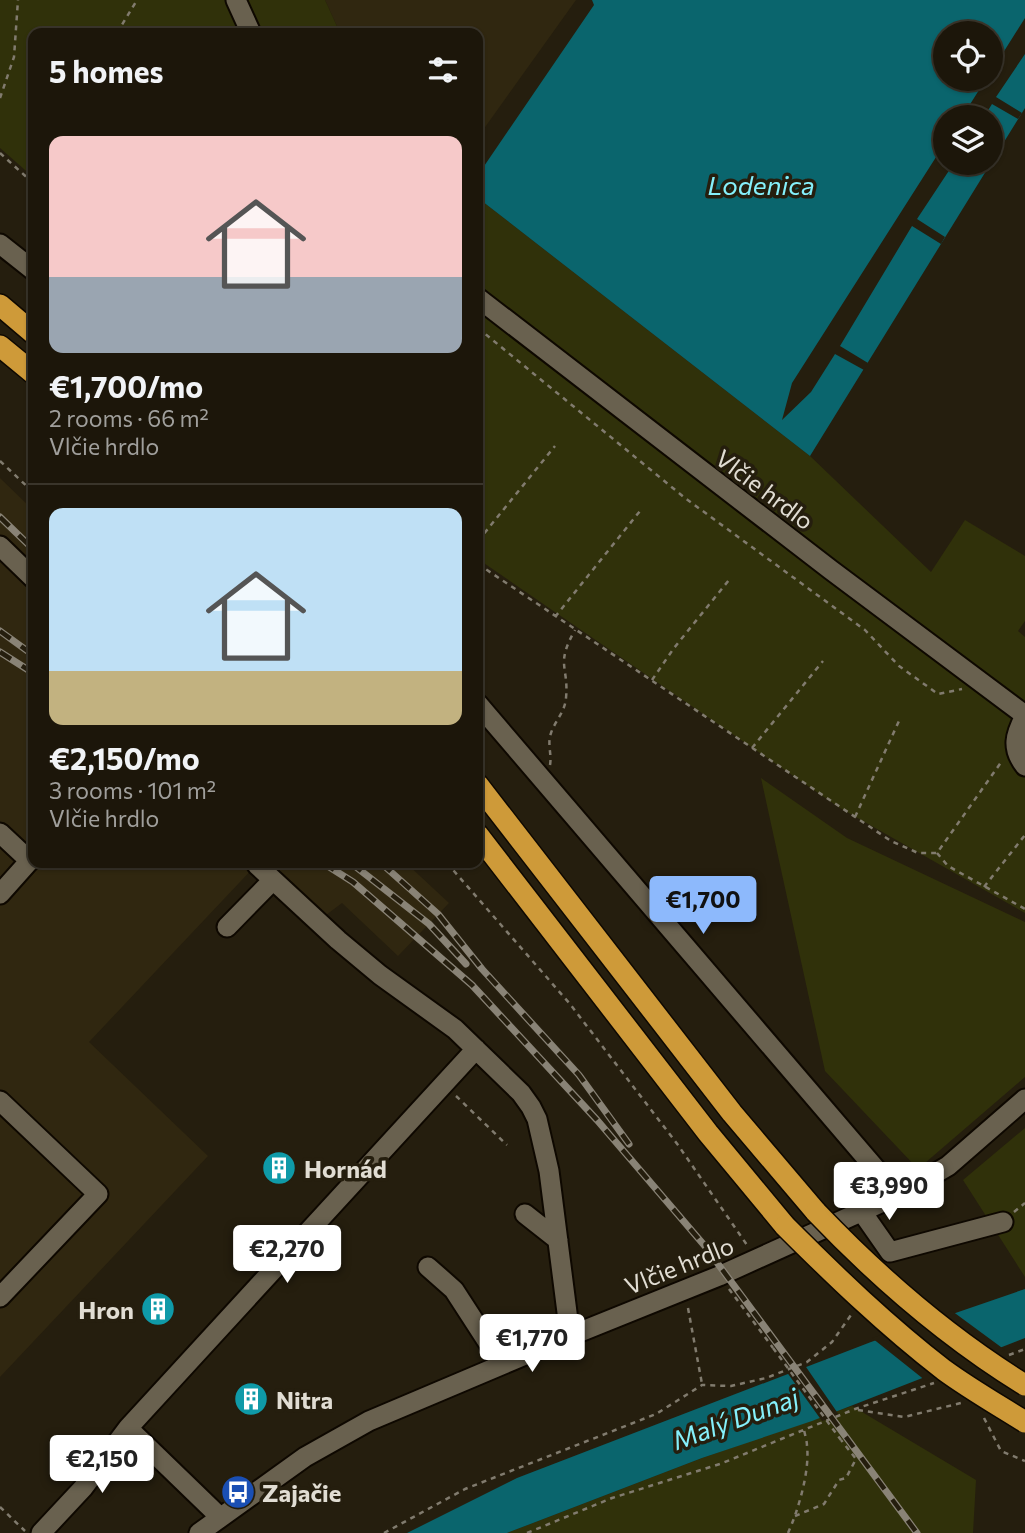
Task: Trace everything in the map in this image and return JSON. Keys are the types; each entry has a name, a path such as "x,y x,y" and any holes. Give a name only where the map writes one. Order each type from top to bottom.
{"highway":[{"path":"0,305 28,329"},
{"path":"0,346 28,369"},
{"path":"483,791 732,1113 816,1212 849,1247 910,1302 981,1357 1025,1385"},
{"path":"483,841 708,1133 785,1226 854,1295 898,1333 946,1371 1025,1422"}],"street":[{"path":"236,0 249,28"},
{"path":"0,244 28,266"},
{"name":"Vlčie hrdlo","path":"483,302 1025,715 1015,734 1014,744"},
{"path":"0,546 28,573"},
{"path":"483,710 898,1195"},
{"path":"1014,744 1018,757 1025,766"},
{"path":"0,833 28,856"},
{"path":"0,894 28,862"},
{"path":"260,868 380,975 455,1028 521,1093 537,1119 549,1171 570,1336"},
{"path":"228,927 272,880"},
{"path":"41,1533 83,1488 128,1427 476,1049"},
{"name":"Vlčie hrdlo","path":"199,1533 305,1457 369,1421 684,1291 898,1195 948,1166 1025,1099"},
{"path":"0,1101 98,1194 0,1297"},
{"path":"862,1212 890,1252 1003,1222"},
{"path":"525,1213 558,1240"},
{"path":"428,1267 454,1290 502,1364"},
{"path":"128,1427 220,1517"}],"path":[{"path":"0,98 14,57 18,0"},
{"path":"120,28 137,0"},
{"path":"0,153 28,178"},
{"path":"483,332 685,498 864,630 899,666 938,694 983,684"},
{"path":"483,535 555,446"},
{"path":"0,460 28,487"},
{"path":"555,617 640,511"},
{"path":"483,567 891,841 918,853 937,853 948,866 1025,909"},
{"path":"652,681 674,648 729,580"},
{"path":"544,781 552,757 548,747 551,732 566,700 562,659 575,630"},
{"path":"752,748 823,661"},
{"path":"855,817 899,721"},
{"path":"937,853 1014,744"},
{"path":"984,887 1025,835"},
{"path":"451,868 570,1004 678,1146 757,1259"},
{"path":"444,1084 507,1145"},
{"path":"719,1276 856,1459 846,1478 839,1480 824,1504 795,1516"},
{"path":"684,1291 702,1385"},
{"path":"384,1533 465,1489 656,1414 702,1385 731,1386 766,1378 807,1362 832,1342 856,1307"},
{"path":"527,1533 612,1498 720,1464 855,1409 904,1417 956,1403 967,1404"},
{"path":"984,1417 1001,1451 1025,1461"},
{"path":"788,1533 795,1516 807,1464 804,1430"},
{"path":"0,1507 27,1533"}],"shaded area":[{"path":"0,0 325,0 338,28 28,28 28,173 0,148"},
{"path":"325,0 576,0 483,130 483,28 338,28"},
{"path":"483,202 810,456 931,572 965,520 1025,556 1025,621 1018,631 1025,637 1025,913 840,808 483,562"},
{"path":"0,478 28,505 28,868 253,868 89,1042 208,1156 0,1377"},
{"path":"761,778 847,838 1025,922 1025,1077 918,1169 825,1071"},
{"path":"275,868 411,868 449,903 398,956 342,903 326,915"},
{"path":"1025,1128 1025,1277 963,1180"},
{"path":"852,1406 976,1480 973,1533 507,1533 702,1458"}],"water":[{"name":"Lodenica","path":"592,0 1025,0 1025,108 1003,144 1003,105 933,105 933,175 984,175 810,456 483,202 483,168 594,5"},
{"name":"Malý Dunaj","path":"1025,1289 1025,1338 812,1421 702,1458 507,1533 407,1533 517,1478 871,1342"}],"pier":[{"path":"1025,18 1025,54 1003,87 1003,53"},
{"path":"978,91 1000,91 996,97 1022,113 1018,119 1003,110 1003,105 970,105"},
{"path":"933,162 933,175 946,175 917,219 945,237 941,244 912,226 840,346 868,363 864,370 835,354 811,392 782,420 792,383"},
{"path":"952,1311 1005,1350 926,1381 872,1338"},
{"path":"804,1364 839,1415 822,1421 786,1371"}],"railway":[{"path":"0,517 28,544"},
{"path":"0,631 28,651"},
{"path":"0,652 28,670"},
{"path":"331,868 353,882 472,985 597,1120 704,1245 917,1533"},
{"path":"357,868 429,924 466,964"},
{"path":"387,868 438,914 482,969 579,1075 629,1144"}],"place":[{"name":"Hornád","path":"279,1168"},
{"name":"Hron","path":"158,1309"},
{"name":"Nitra","path":"251,1399"},
{"name":"Zajačie","path":"238,1492"}]}
